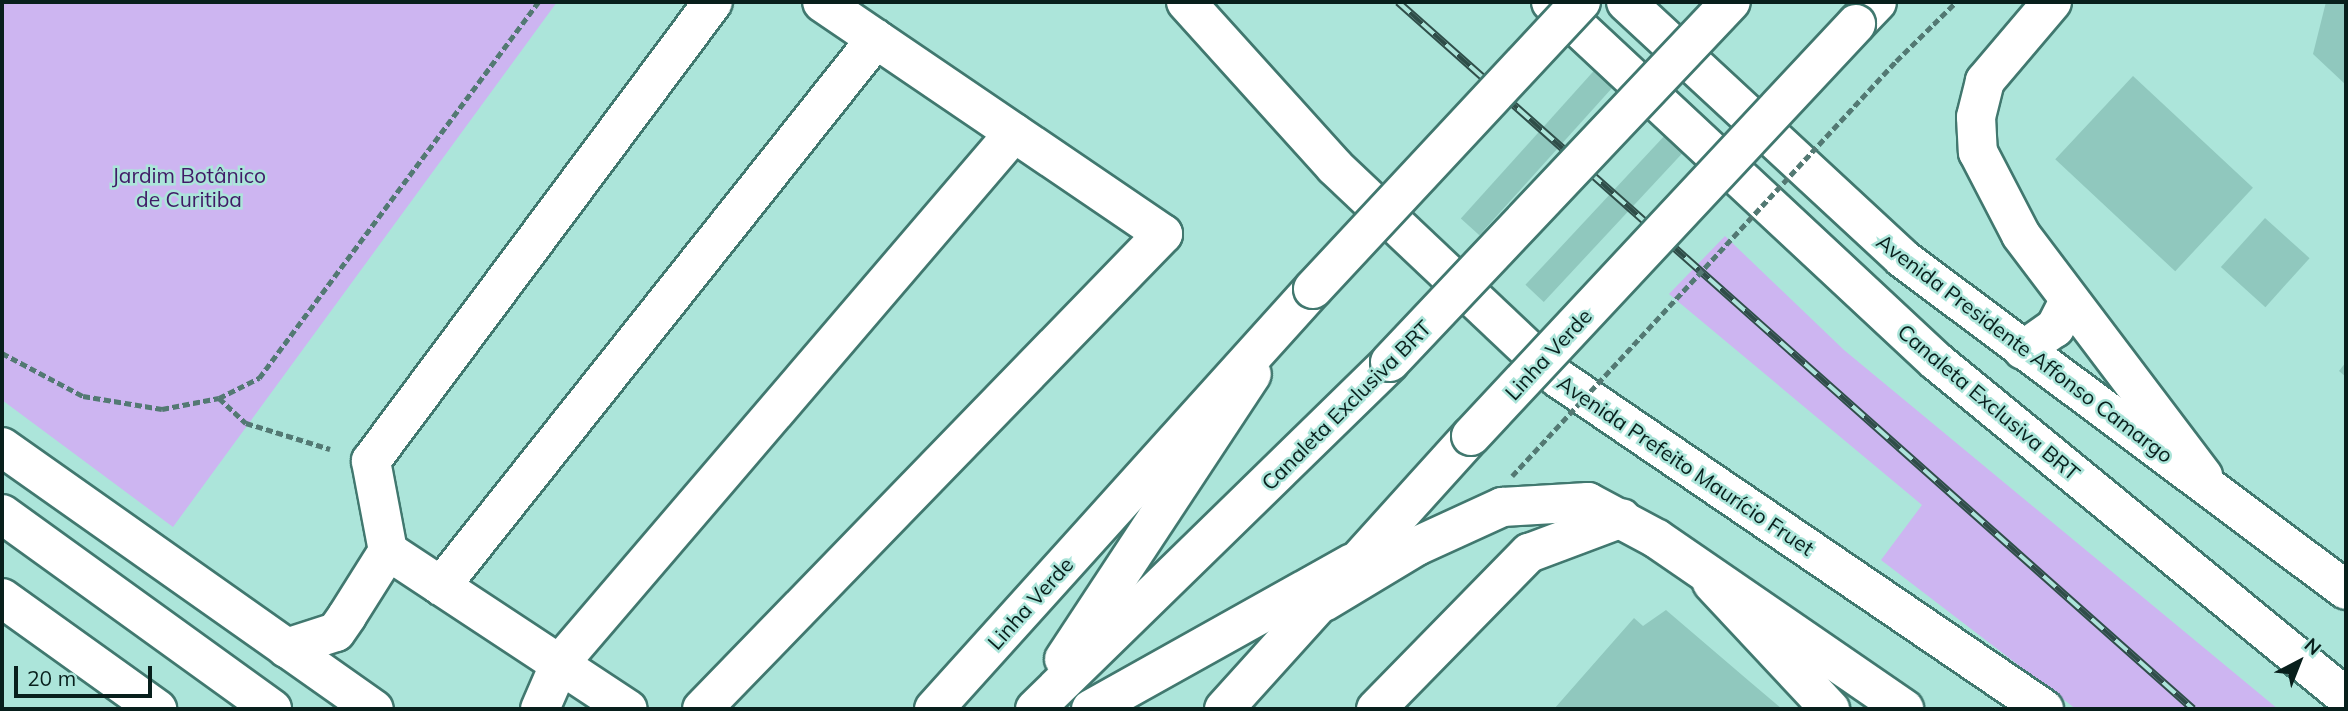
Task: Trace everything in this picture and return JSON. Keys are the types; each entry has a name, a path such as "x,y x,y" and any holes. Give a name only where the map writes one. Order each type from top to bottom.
{"main road":[{"path":"286,648 335,632 388,551 371,461 713,2"},
{"path":"702,709 1163,234 822,2"},
{"name":"Avenida Prefeito Maurício Fruet","path":"1186,2 1335,167 1558,378 2044,709"},
{"name":"Canaleta Exclusiva BRT","path":"1551,2 1936,361 2346,697"},
{"name":"Linha Verde","path":"934,709 1304,298 1581,2"},
{"name":"Avenida Presidente Affonso Camargo","path":"1626,2 1868,228 2023,350 2211,487 2330,567 2346,590"},
{"name":"Canaleta Exclusiva BRT","path":"1033,709 1390,362 1731,2"},
{"path":"2052,2 2007,48 1985,82 1976,117 1978,152 1994,189 2069,300 2211,487"},
{"name":"Linha Verde","path":"1224,709 1324,602 1471,436 1867,13"},
{"path":"441,586 876,39"},
{"path":"540,709 560,663 1014,133"},
{"name":"Canaleta Exclusiva BRT","path":"1033,709 1304,298"},
{"path":"2023,350 2055,328 2069,300"},
{"path":"2,447 374,709"},
{"path":"1324,602 1417,546 1502,507 1588,502 1622,518 1700,568 1904,709"},
{"path":"2,514 272,709"},
{"path":"1376,709 1529,553 1622,518"},
{"path":"388,551 628,709"},
{"path":"1091,709 1365,556"},
{"path":"1700,568 1794,677 1830,709"},
{"path":"2,598 157,709"}],"path":[{"path":"2,353 83,396 162,409 219,398 259,378 538,2"},
{"path":"1513,476 1896,61 1955,2"},
{"path":"219,398 246,423 371,461"}],"green space":[{"name":"Jardim Botânico de Curitiba","path":"2,2 557,2 173,527 2,400"},
{"path":"1725,236 1844,350 2278,709 2076,709 1881,560 1922,505 1669,294"}],"building":[{"path":"2326,2 2346,2 2346,85 2313,54"},
{"path":"1600,64 1619,81 1479,235 1461,219"},
{"path":"2133,76 2253,188 2175,271 2055,159"},
{"path":"1668,132 1686,149 1544,302 1525,285"},
{"path":"2265,218 2310,258 2265,307 2221,267"},
{"path":"2346,362 2346,377 2339,371"},
{"path":"1666,610 1782,709 1554,709 1634,618 1643,626"}],"railway":[{"path":"1398,2 2193,709"}]}
